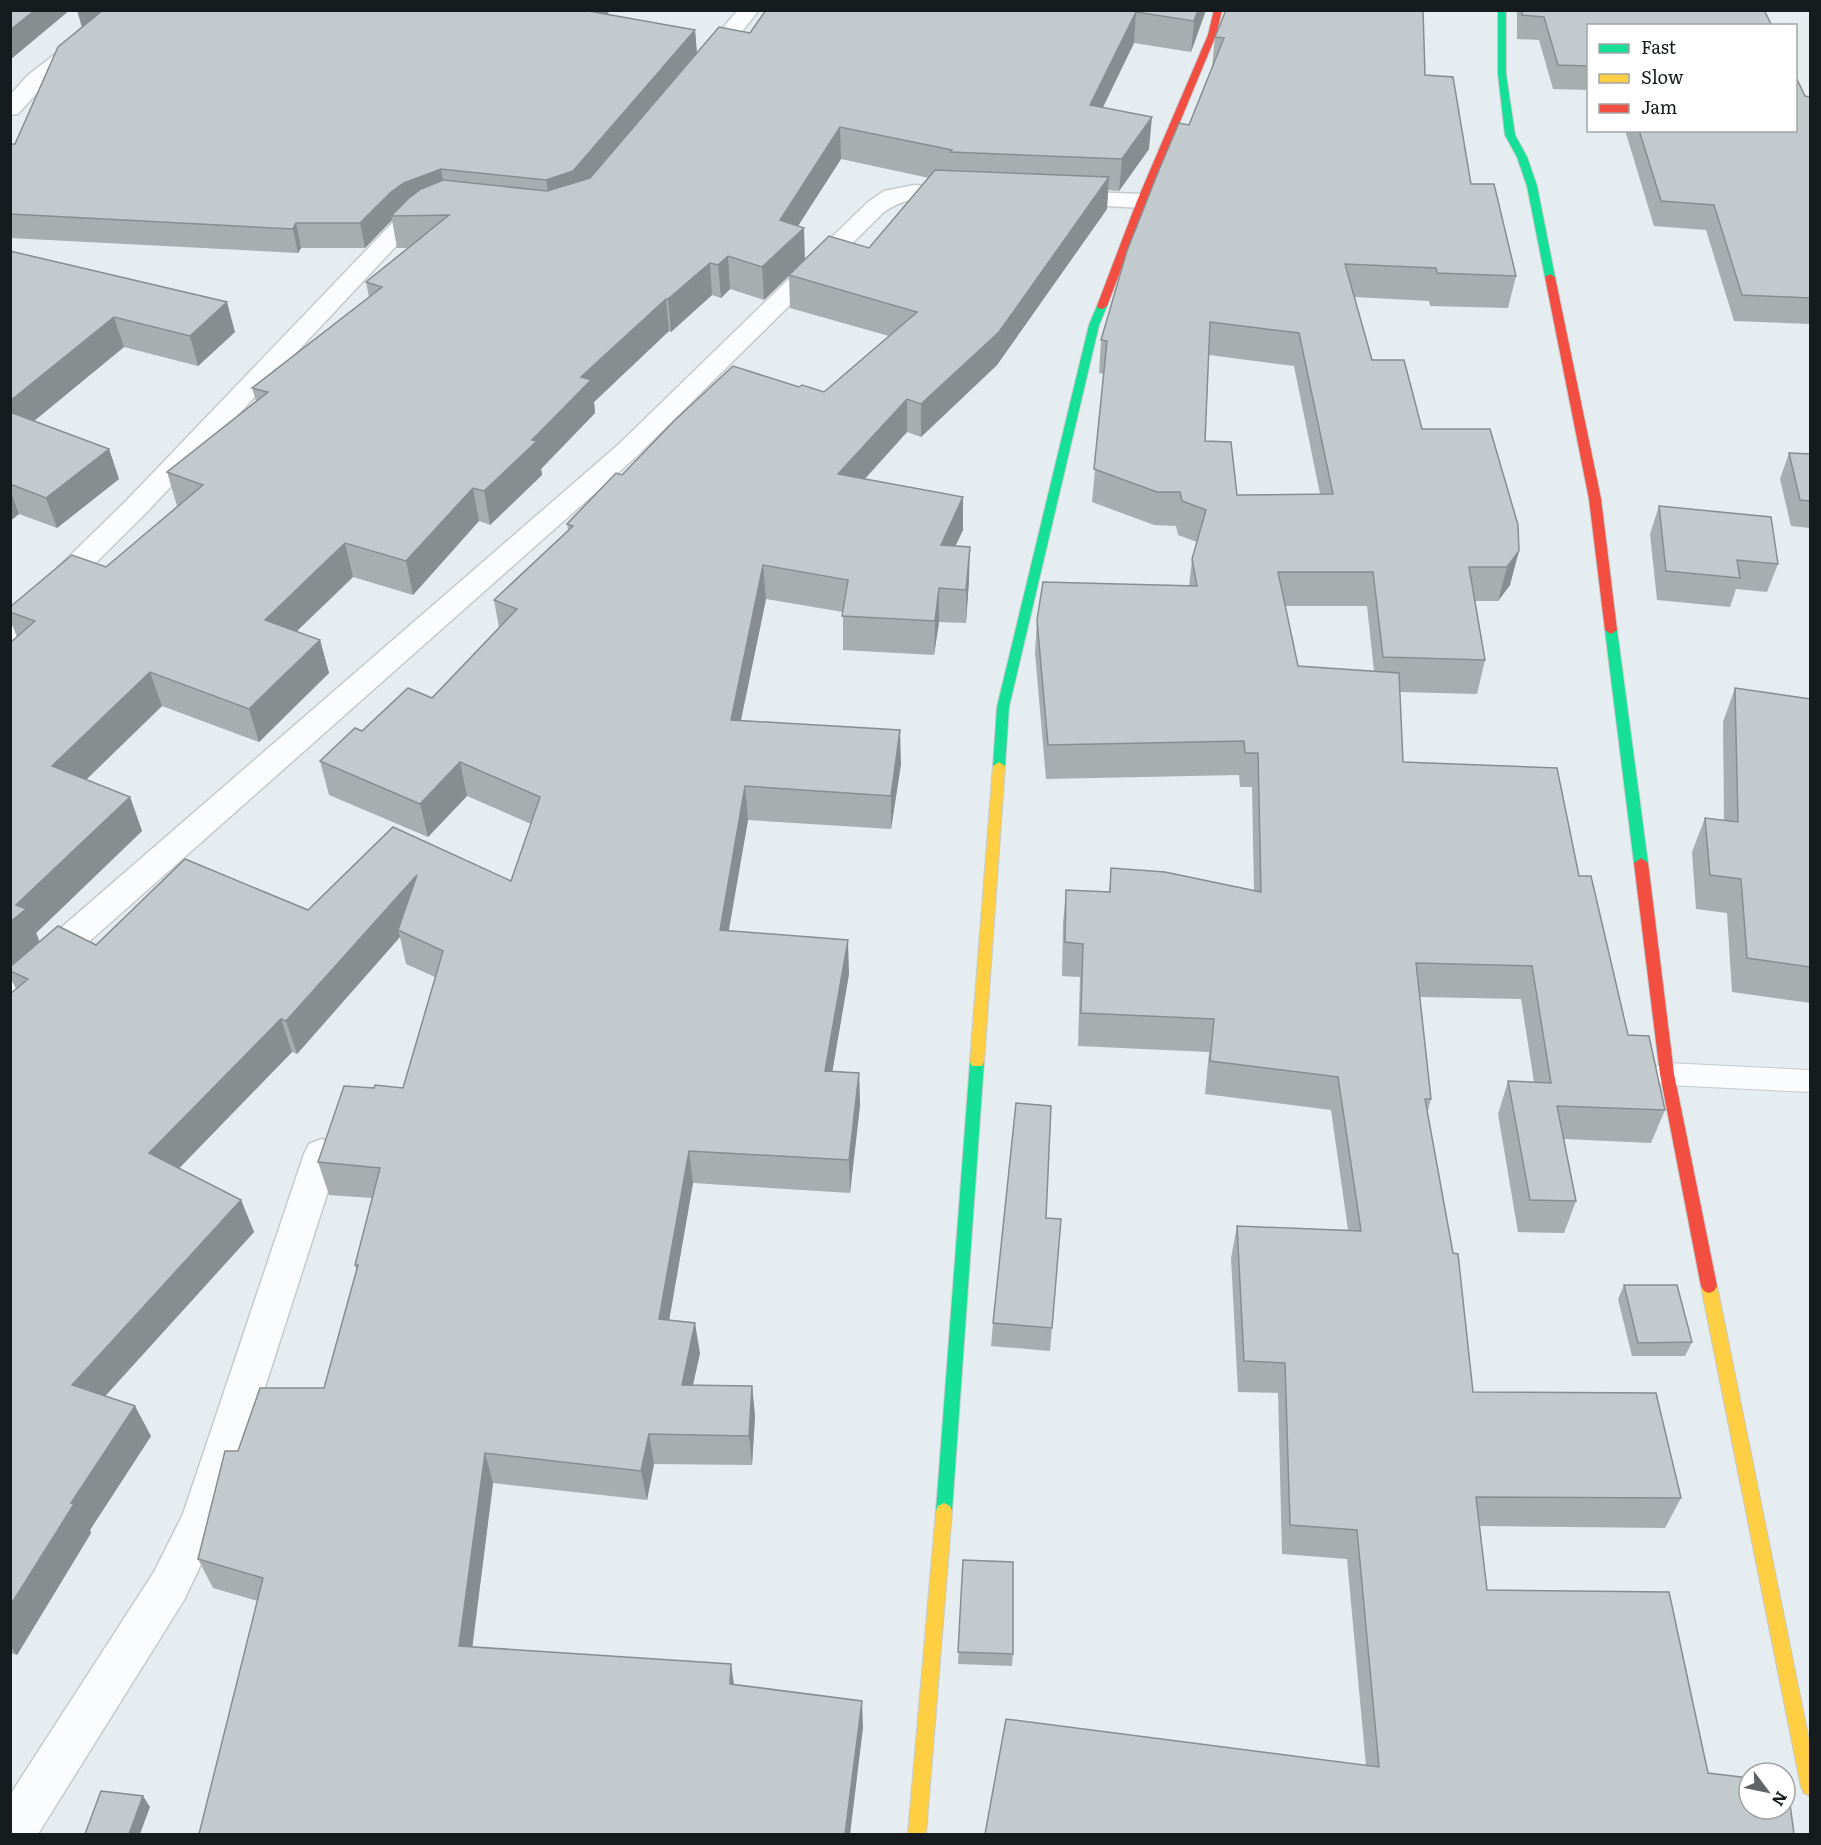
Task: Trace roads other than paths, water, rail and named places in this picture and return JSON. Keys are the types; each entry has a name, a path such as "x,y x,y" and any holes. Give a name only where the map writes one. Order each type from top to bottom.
{"street":[{"path":"10,109 36,80 127,10"},
{"path":"690,80 749,10"},
{"path":"917,1834 955,1375 1003,707 1094,325 1142,201 1212,35 1218,10"},
{"path":"1502,10 1502,74 1510,135 1522,157 1532,186 1595,499 1668,1074 1810,1787"},
{"path":"10,74 36,80"},
{"path":"10,992 628,450 876,207 892,196 914,192 982,195"},
{"path":"1040,197 1142,201"},
{"path":"10,631 136,507 405,223 418,214 446,202 458,204"},
{"path":"12,1834 169,1586 202,1518 322,1154"}],"lane":[{"path":"1668,1074 1810,1081"}]}
